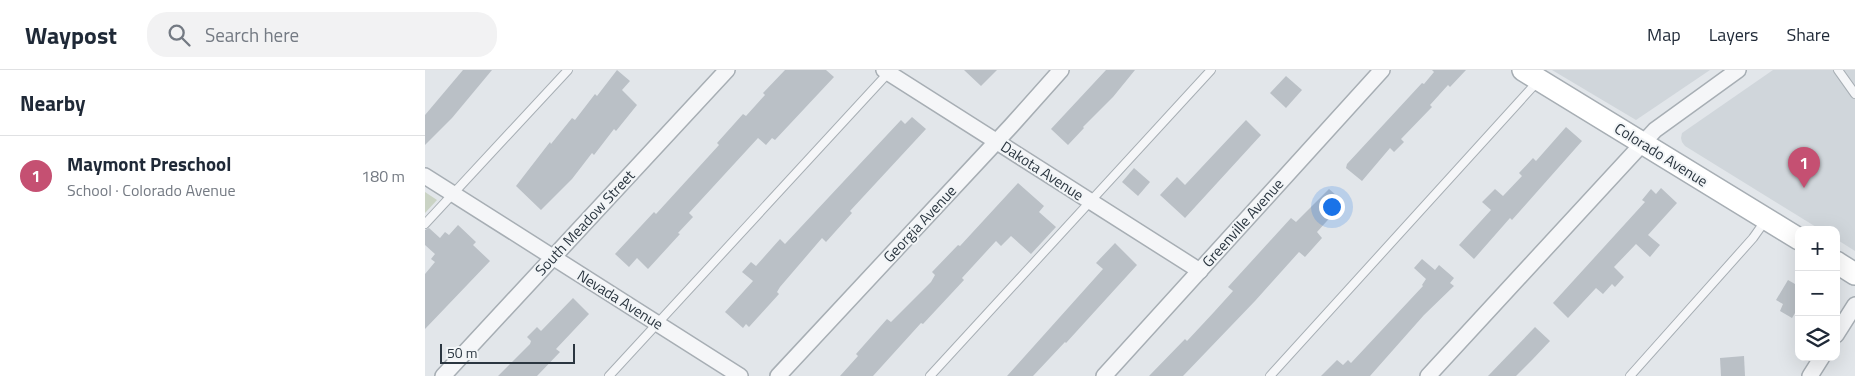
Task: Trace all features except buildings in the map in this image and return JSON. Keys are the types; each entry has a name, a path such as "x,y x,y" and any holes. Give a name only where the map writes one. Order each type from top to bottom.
{"street":[{"name":"South Meadow Street","path":"443,376 727,70"},
{"name":"Georgia Avenue","path":"778,376 997,142 1061,70"},
{"name":"Greenville Avenue","path":"1105,376 1382,70"},
{"path":"1428,376 1657,128 1738,70"},
{"name":"Dakota Avenue","path":"888,71 1200,271"},
{"name":"Colorado Avenue","path":"1531,75 1795,237"},
{"name":"Nevada Avenue","path":"425,176 740,376"},
{"path":"1840,265 1855,274"},
{"path":"1840,328 1855,305"},
{"path":"1810,376 1819,361"}],"lane":[{"path":"425,224 568,70"},
{"path":"930,376 1211,70"},
{"path":"1838,70 1855,94"},
{"path":"609,376 888,71"},
{"path":"1269,376 1531,75"},
{"path":"1630,376 1753,238 1766,219"}],"shaded area":[{"path":"1552,70 1710,70 1636,120"},
{"path":"1773,70 1855,70 1855,251 1840,242 1840,226 1815,226 1685,146 1681,138 1682,133"}],"green space":[{"path":"425,192 437,200 425,213"}],"place":[{"name":"Maymont Preschool","path":"1804,188"}]}
